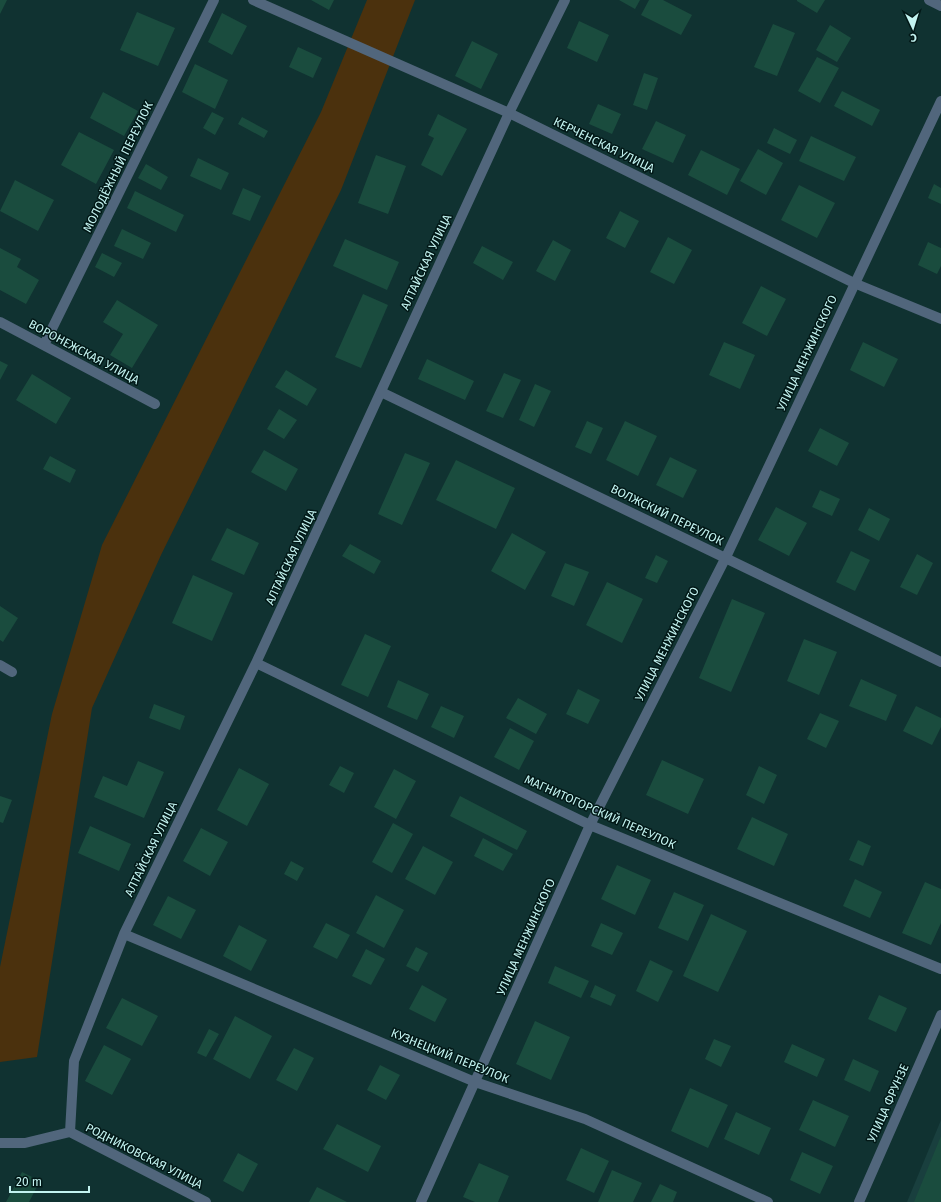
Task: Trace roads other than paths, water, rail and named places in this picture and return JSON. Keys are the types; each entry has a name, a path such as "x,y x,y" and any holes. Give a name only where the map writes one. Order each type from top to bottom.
{"street":[{"name":"МОЛОДЁЖНЫЙ ПЕРЕУЛОК","path":"44,345 214,0"},
{"name":"АЛТАЙСКАЯ УЛИЦА","path":"70,1132 74,1061 124,934 256,664 509,114 565,0"},
{"path":"929,0 941,6"},
{"name":"КЕРЧЕНСКАЯ УЛИЦА","path":"258,1 509,114 854,283 941,319"},
{"name":"УЛИЦА МЕНЖИНСКОГО","path":"421,1202 590,825 726,558 854,283 941,101"},
{"name":"ВОРОНЕЖСКАЯ УЛИЦА","path":"0,322 155,404"},
{"name":"ВОЛЖСКИЙ ПЕРЕУЛОК","path":"381,392 941,662"},
{"name":"МАГНИТОГОРСКИЙ ПЕРЕУЛОК","path":"256,664 590,825 941,969"},
{"path":"0,665 12,672"},
{"name":"КУЗНЕЦКИЙ ПЕРЕУЛОК","path":"124,934 475,1082 585,1119 768,1202"},
{"name":"УЛИЦА ФРУНЗЕ","path":"859,1202 941,1015"},
{"name":"РОДНИКОВСКАЯ УЛИЦА","path":"0,1143 25,1143 70,1132 206,1202"}]}
